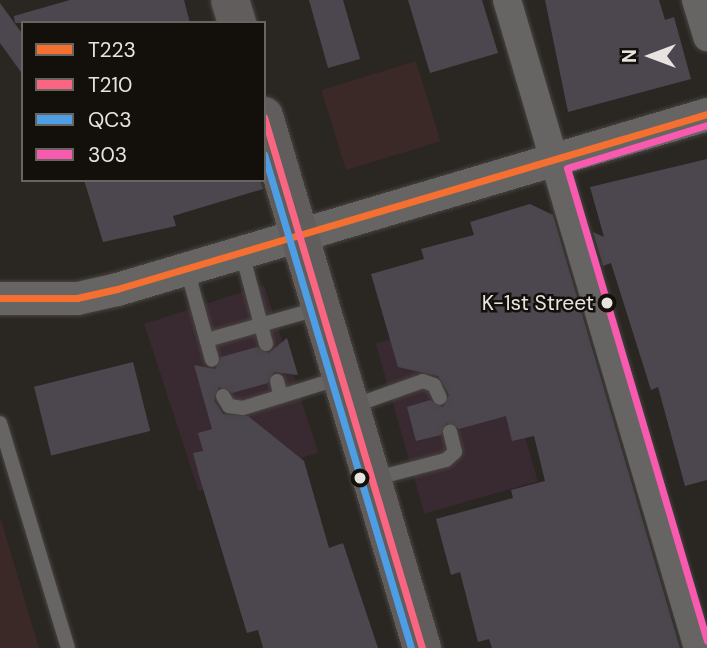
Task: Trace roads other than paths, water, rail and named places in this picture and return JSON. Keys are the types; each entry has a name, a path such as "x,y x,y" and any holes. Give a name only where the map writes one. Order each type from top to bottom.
{"main road":[{"path":"230,0 236,21"},
{"path":"266,124 422,648"}],"street":[{"path":"507,0 698,648"},
{"path":"696,0 707,37"},
{"path":"0,298 78,298 299,237 707,114"}],"lane":[{"path":"242,253 266,344"},
{"path":"187,269 212,360"},
{"path":"206,340 321,308"},
{"path":"276,381 281,397"},
{"path":"223,396 229,406 243,408 281,397 423,382 435,385 440,398"},
{"path":"0,424 68,648"},
{"path":"372,480 446,460 454,452 450,432"}],"place":[{"name":"K-1st Street","path":"607,303"}]}
